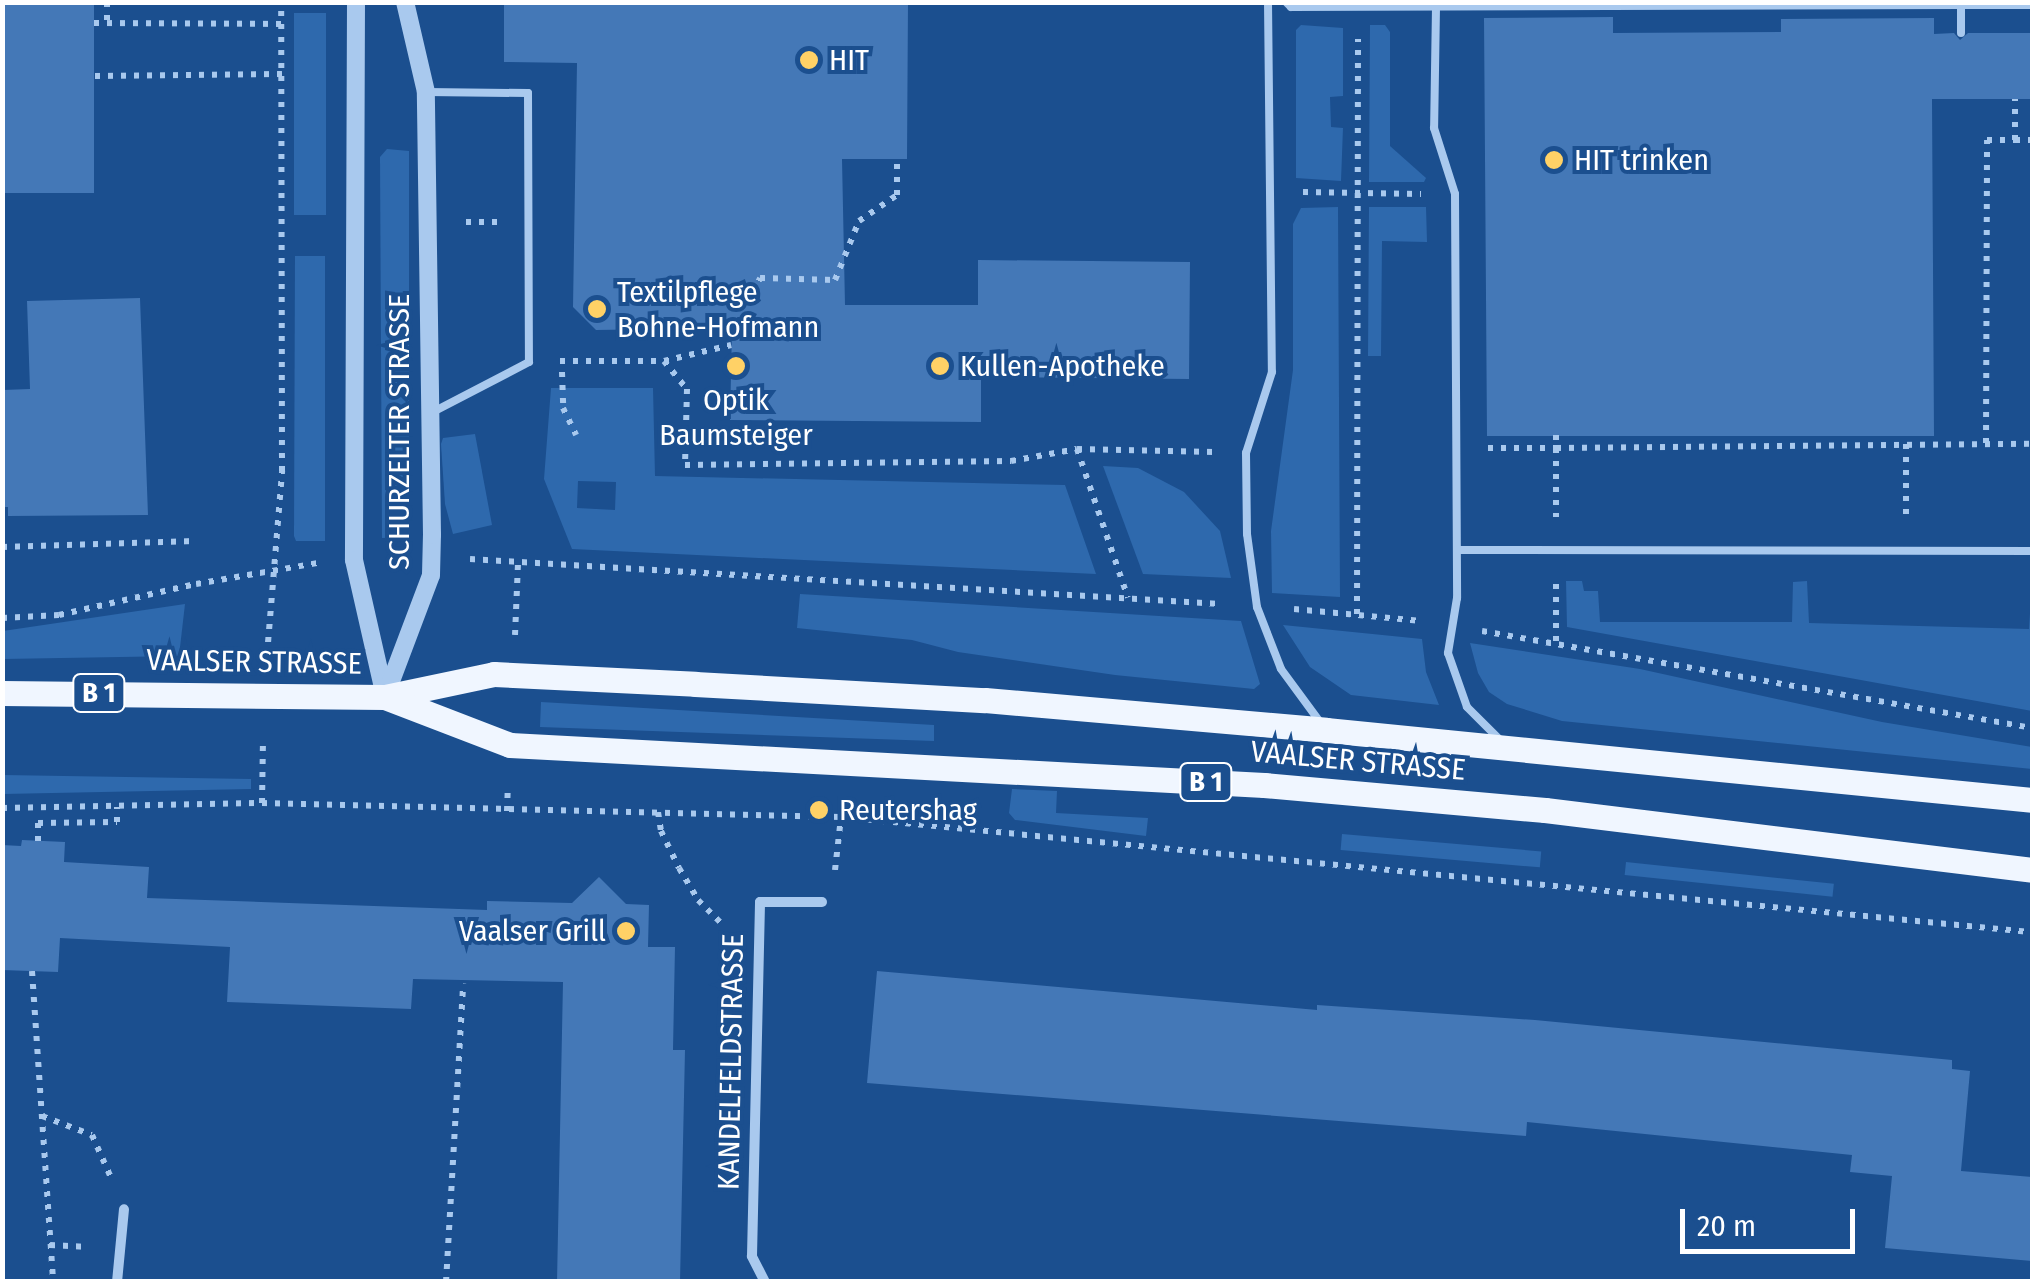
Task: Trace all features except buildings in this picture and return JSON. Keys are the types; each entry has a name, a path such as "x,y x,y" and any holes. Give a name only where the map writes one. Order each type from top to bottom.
{"main road":[{"name":"VAALSER STRASSE","path":"2,692 385,698 494,674 985,700 2032,800"},
{"name":"VAALSER STRASSE","path":"385,698 510,745 1264,785 1545,810 2032,870"}],"street":[{"name":"SCHURZELTER STRASSE","path":"356,2 354,560 385,698"},
{"name":"SCHURZELTER STRASSE","path":"385,698 431,574 426,92 405,2"},
{"name":"KANDELFELDSTRASSE","path":"764,1282 752,1256 760,902 822,902"},
{"path":"116,1282 124,1209"}],"lane":[{"path":"1268,2 1273,164 1272,372 1246,452 1247,534 1257,607 1281,669 1326,730"},
{"path":"1286,2 1291,6 2032,4"},
{"path":"1961,4 1961,33"},
{"path":"1436,6 1434,128 1455,194 1457,550 1456,598 1448,652 1467,707 1510,750"},
{"path":"426,92 528,93 529,362 427,416"},
{"path":"1457,550 2032,552"}],"path":[{"path":"107,2 107,23"},
{"path":"266,672 270,570 282,471 281,2"},
{"path":"1357,614 1358,6"},
{"path":"94,23 281,24"},
{"path":"95,76 282,74"},
{"path":"2015,99 2015,140"},
{"path":"1986,443 1987,140 2032,140"},
{"path":"747,304 760,278 835,280 859,221 897,195 897,159"},
{"path":"1272,192 1455,194"},
{"path":"529,362 664,361 731,345"},
{"path":"562,361 563,408 576,435"},
{"path":"664,361 687,389 686,465 1011,461 1077,448 1246,452"},
{"path":"1556,435 1556,448 2032,444"},
{"path":"1906,444 1906,551"},
{"path":"1077,448 1128,598"},
{"path":"2,546 195,541"},
{"path":"464,558 518,563 515,638"},
{"path":"2,618 58,616 270,570 322,563"},
{"path":"262,803 264,734"},
{"path":"507,811 508,778"},
{"path":"2,808 262,803 841,816 2032,932"},
{"path":"38,823 117,822 117,807"},
{"path":"38,841 39,808"},
{"path":"658,812 661,831 698,900 726,929 759,944"},
{"path":"837,863 841,816"},
{"path":"32,971 54,1282"},
{"path":"446,1282 463,984"},
{"path":"42,1116 92,1135 124,1209"}],"shaded area":[{"path":"294,13 326,13 326,215 294,215"},
{"path":"1301,25 1343,28 1343,96 1330,97 1331,127 1343,128 1341,181 1296,178 1296,30"},
{"path":"1370,25 1385,25 1390,32 1390,146 1426,178 1424,182 1369,182"},
{"path":"387,149 409,151 409,537 382,538 380,157"},
{"path":"1338,207 1340,597 1272,593 1271,531 1293,370 1293,224 1301,208"},
{"path":"1369,207 1426,207 1427,242 1382,241 1381,356 1368,356"},
{"path":"295,256 325,256 325,541 296,541 294,536"},
{"path":"551,388 653,388 655,476 1065,485 1096,574 572,549 544,479","holes":["578,481 616,482 615,510 577,508"]},
{"path":"475,434 492,525 453,534 445,504 441,444 443,438"},
{"path":"1103,466 1138,468 1184,492 1220,531 1231,578 1143,574"},
{"path":"1566,581 1582,581 1584,591 1598,591 1600,622 1792,622 1793,582 1807,581 1809,623 2029,629 2032,582 2032,711 1567,627"},
{"path":"800,594 1241,621 1260,684 1254,689 1115,675 958,652 912,640 797,628"},
{"path":"185,604 179,656 3,659 3,631"},
{"path":"1283,625 1422,639 1426,672 1439,705 1351,695 1310,667"},
{"path":"1470,643 1640,669 1882,722 2032,747 2032,769 1562,721 1507,704 1489,692 1478,673"},
{"path":"541,702 934,725 934,741 540,727"},
{"path":"3,775 251,779 251,789 3,794"},
{"path":"1012,789 1057,791 1056,813 1148,818 1146,836 1015,820 1009,813"},
{"path":"1342,834 1541,851 1540,867 1341,850"},
{"path":"1626,862 1834,884 1832,897 1625,875"}],"place":[{"name":"HIT","path":"809,60"},
{"name":"HIT trinken","path":"1554,160"},
{"name":"Textilpflege Bohne-Hofmann","path":"597,309"},
{"name":"Optik Baumsteiger","path":"736,366"},
{"name":"Kullen-Apotheke","path":"940,366"},
{"name":"Reutershag","path":"819,810"},
{"name":"Vaalser Grill","path":"626,931"}]}
